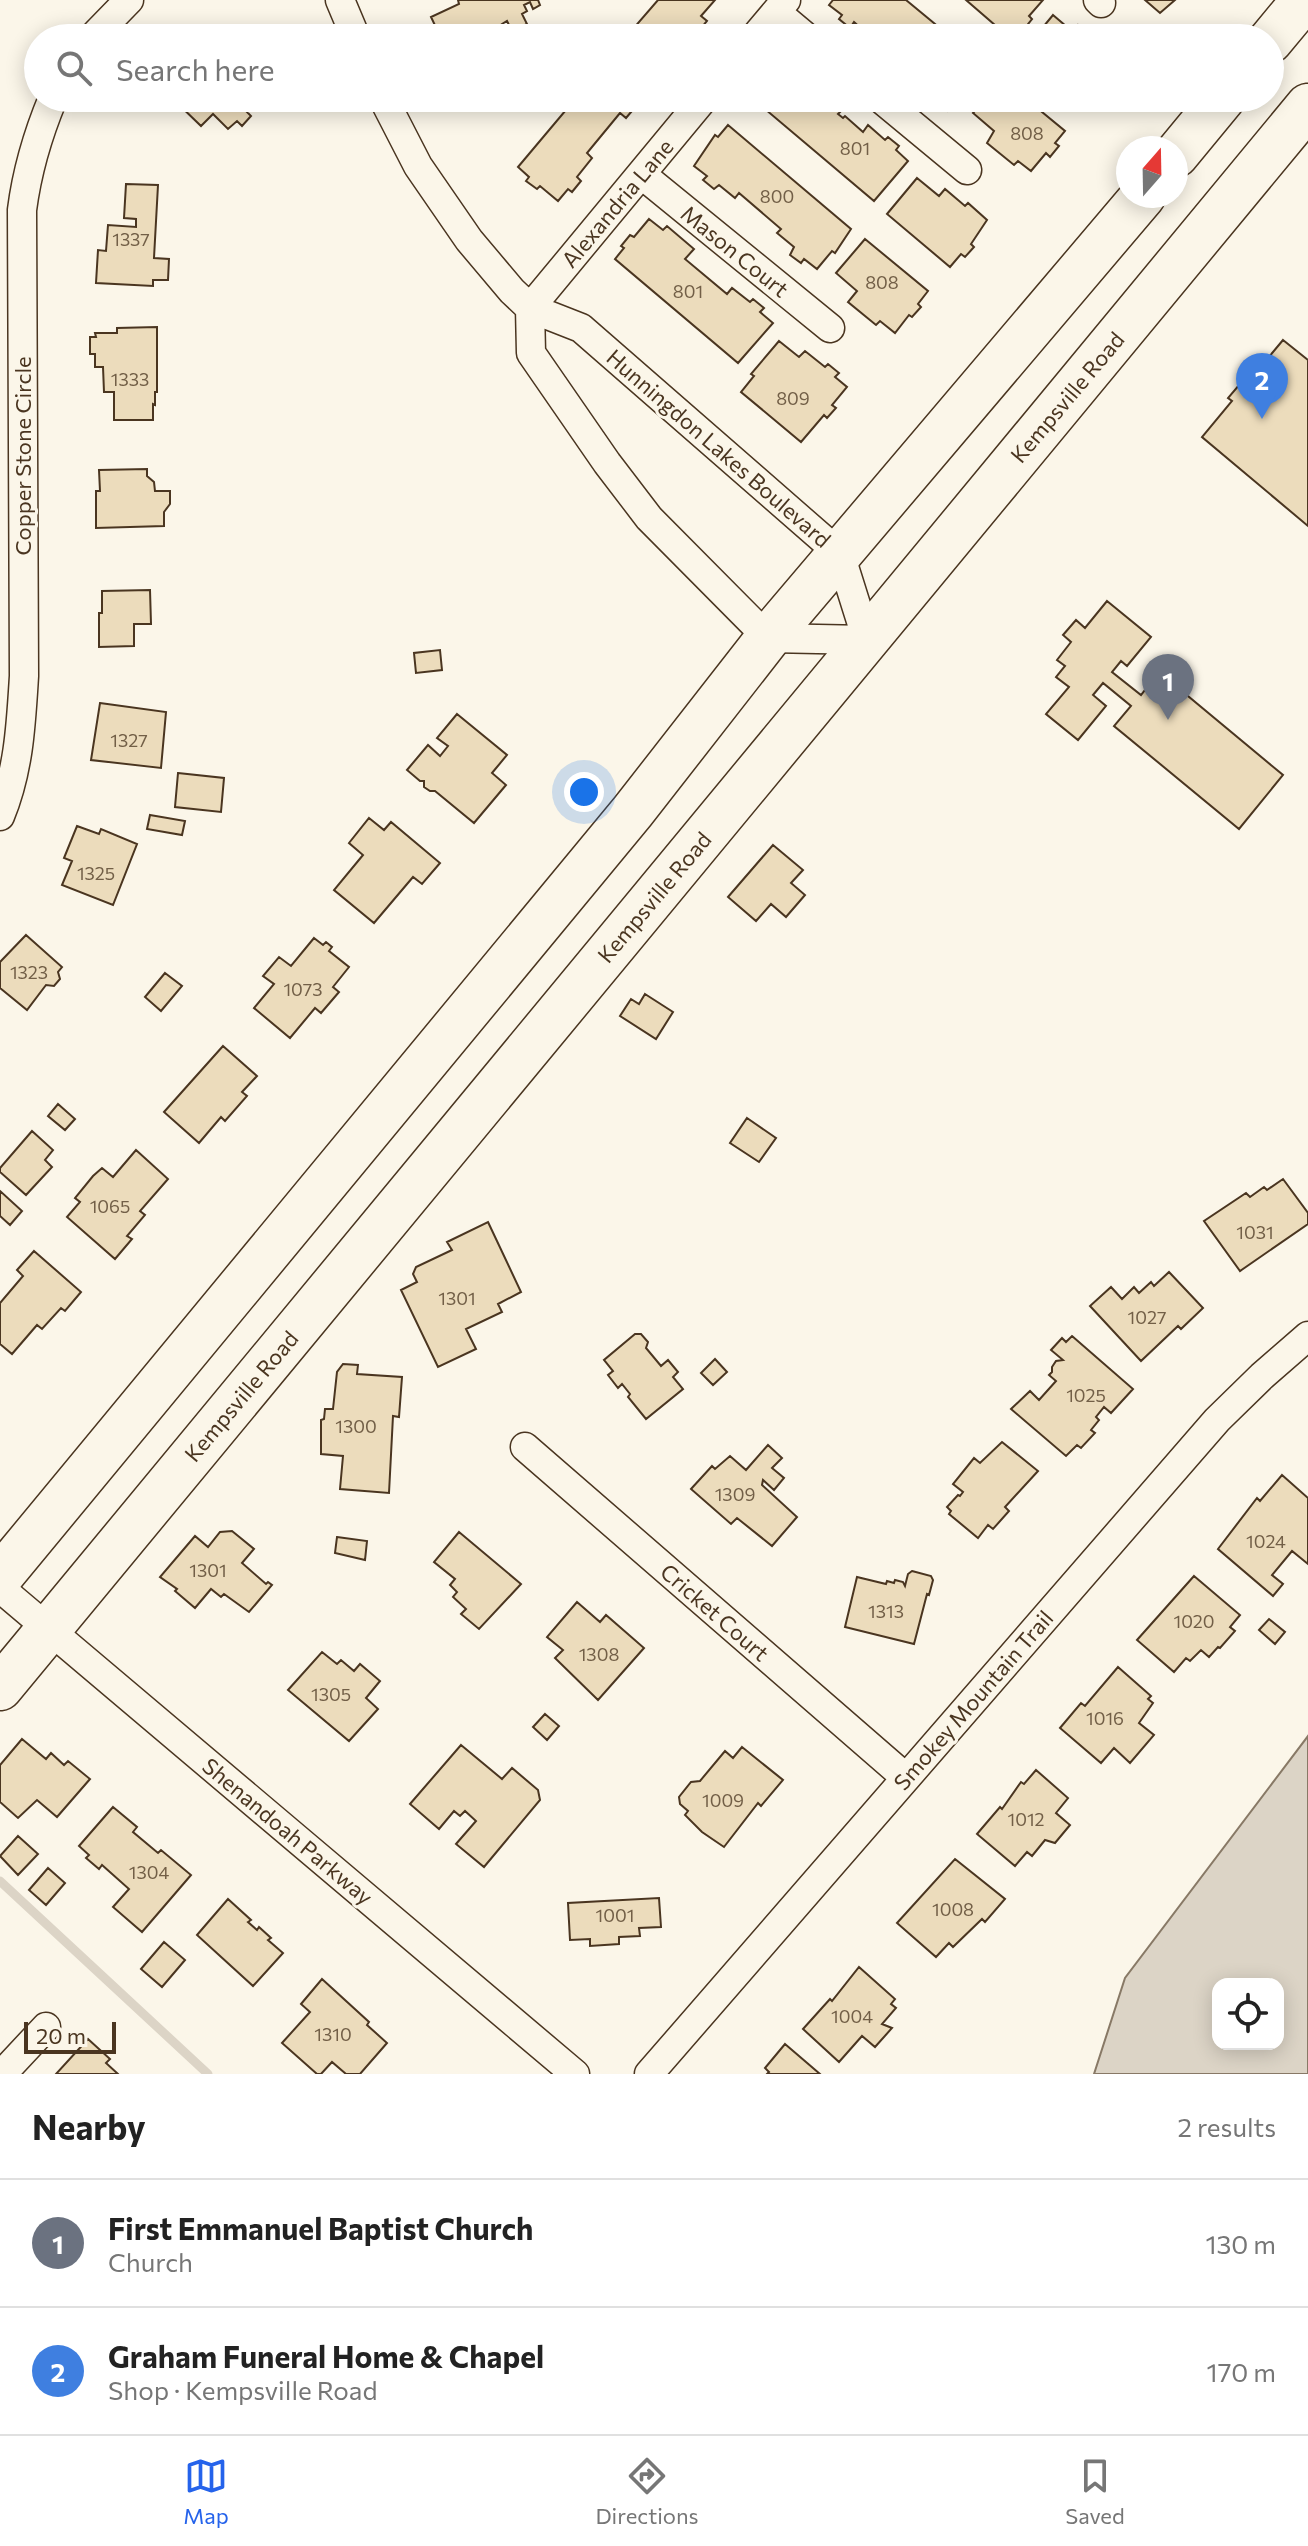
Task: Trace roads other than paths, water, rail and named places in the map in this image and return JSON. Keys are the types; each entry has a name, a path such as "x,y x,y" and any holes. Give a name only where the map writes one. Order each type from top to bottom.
{"main road":[{"path":"1284,24 1304,0"},
{"name":"Kempsville Road","path":"0,1688 1308,106"},
{"path":"1188,140 1211,112"},
{"path":"0,1577 624,822 768,638 1133,208"}],"street":[{"path":"106,24 129,0"},
{"path":"340,0 350,24"},
{"path":"766,24 781,6 796,24"},
{"name":"Copper Stone Circle","path":"0,816 20,747 24,676 20,264 11,208 25,188 47,112"},
{"name":"Hunningdon Lakes Boulevard","path":"390,112 418,166 469,240 530,308 581,328 840,554 867,640"},
{"name":"Alexandria Lane","path":"530,308 692,112"},
{"path":"897,112 967,170"},
{"name":"Mason Court","path":"641,174 830,328"},
{"path":"530,308 531,353 607,463 649,518 768,638 867,640"},
{"name":"Smokey Mountain Trail","path":"649,2074 1217,1420 1308,1336"},
{"name":"Cricket Court","path":"525,1447 905,1777"},
{"name":"Shenandoah Parkway","path":"0,1588 575,2074"},
{"path":"2,2074 46,2027"}],"waterway":[{"path":"0,1881 208,2074"}],"place":[{"name":"Graham Funeral Home & Chapel","path":"1262,419"},
{"name":"First Emmanuel Baptist Church","path":"1168,720"}]}
